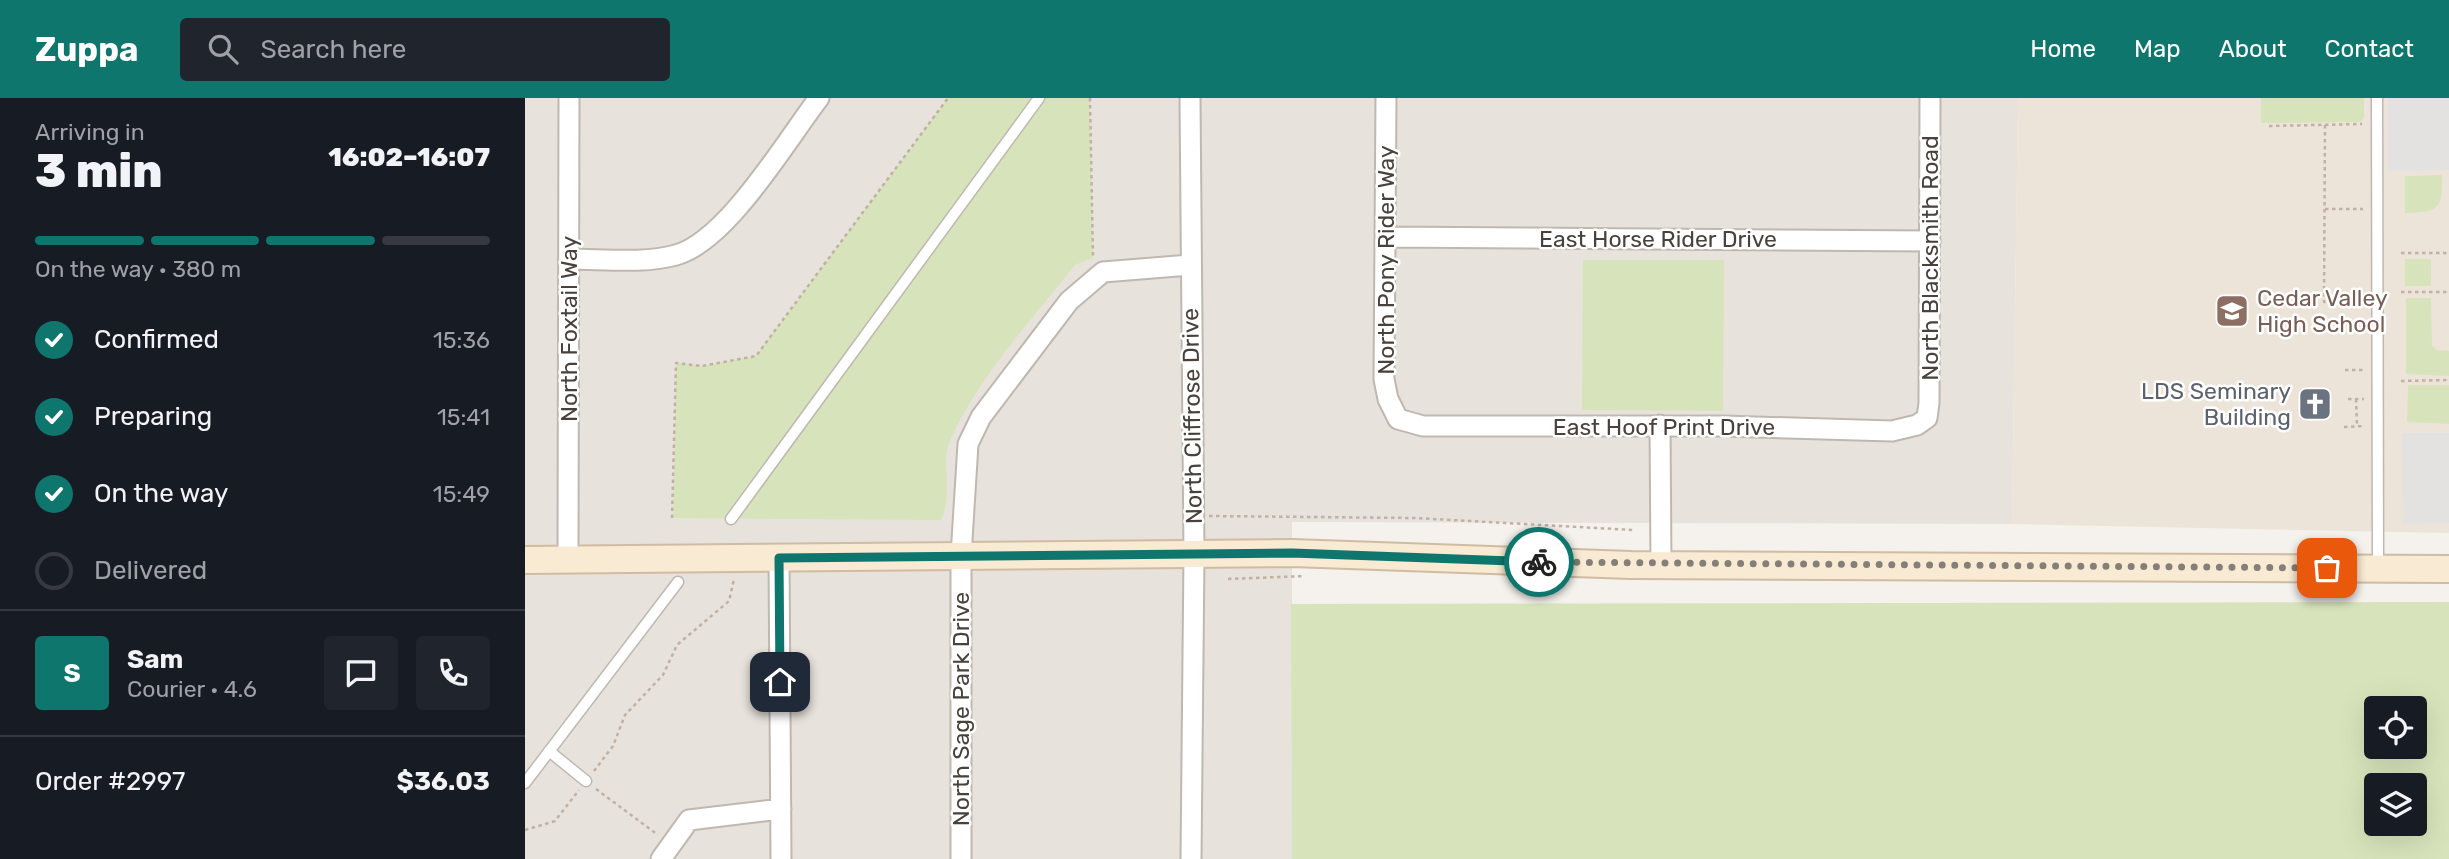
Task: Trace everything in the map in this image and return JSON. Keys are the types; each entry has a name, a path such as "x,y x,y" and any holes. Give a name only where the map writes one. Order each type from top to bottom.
{"street":[{"name":"North Foxtail Way","path":"568,559 569,98"},
{"path":"569,259 662,258 677,255 703,242 727,221 819,98"},
{"name":"North Cliffrose Drive","path":"1190,98 1194,554 1191,859"},
{"name":"North Pony Rider Way","path":"1387,98 1384,379 1388,399 1398,419"},
{"name":"North Blacksmith Road","path":"1927,418 1930,98"},
{"name":"East Horse Rider Drive","path":"1386,237 1930,241"},
{"path":"1098,265 1190,265"},
{"name":"North Sage Park Drive","path":"961,859 961,556 968,444 981,417 1098,265"},
{"name":"East Hoof Print Drive","path":"1398,419 1423,426 1660,425 1892,431 1910,428 1927,418"},
{"path":"1660,425 1661,565"},
{"path":"525,560 1368,554 1661,565 2449,569"},
{"path":"779,558 781,859"},
{"path":"661,859 689,820 781,809"}],"lane":[{"path":"731,519 1039,98"},
{"path":"2377,98 2378,569"},
{"path":"525,783 678,582"},
{"path":"549,751 586,781"}],"path":[{"path":"673,518 676,363 702,366 756,356 949,98"},
{"path":"1090,98 1098,265"},
{"path":"2269,125 2362,124"},
{"path":"2325,125 2324,302 2366,303"},
{"path":"2325,209 2366,208"},
{"path":"2401,253 2449,253"},
{"path":"2401,292 2449,292"},
{"path":"2345,370 2364,370"},
{"path":"2401,381 2449,380"},
{"path":"2348,399 2364,399"},
{"path":"2356,399 2357,426"},
{"path":"2344,427 2364,426"},
{"path":"1206,516 1415,518 1633,530"},
{"path":"525,830 555,821 613,746 625,715 663,675 677,645 729,601 734,579"},
{"path":"586,781 658,835"}],"shaded area":[{"path":"525,98 2018,98 2012,524 1292,522 1292,859 525,859"},
{"name":"Cedar Valley High School","path":"2018,98 2449,98 2449,533 2012,524"},
{"path":"2388,98 2449,98 2449,170 2388,171"},
{"path":"2402,433 2449,433 2449,523 2403,524"}],"green space":[{"path":"948,98 1090,98 1093,258 1075,265 1007,350 962,417 947,450 946,499 941,520 673,518 676,363 702,366 756,356"},
{"path":"2261,98 2364,98 2364,118 2360,122 2261,123"},
{"path":"2442,175 2441,196 2436,207 2425,212 2405,213 2405,176"},
{"path":"2405,259 2431,259 2431,286 2405,286"},
{"path":"1583,260 1724,260 1723,411 1582,410"},
{"path":"2406,298 2431,298 2432,345 2436,350 2449,351 2449,376 2406,374"},
{"path":"2408,385 2449,385 2449,424 2407,422"},
{"path":"2449,602 2449,859 1292,859 1291,604"}],"way so far":[{"path":"1539,562 1693,566 2327,568"}],"place":[{"name":"Cedar Valley High School","path":"2232,311"},
{"name":"LDS Seminary Building","path":"2315,404"}],"route":[{"path":"780,682 779,558 1292,553 1539,562"}]}
